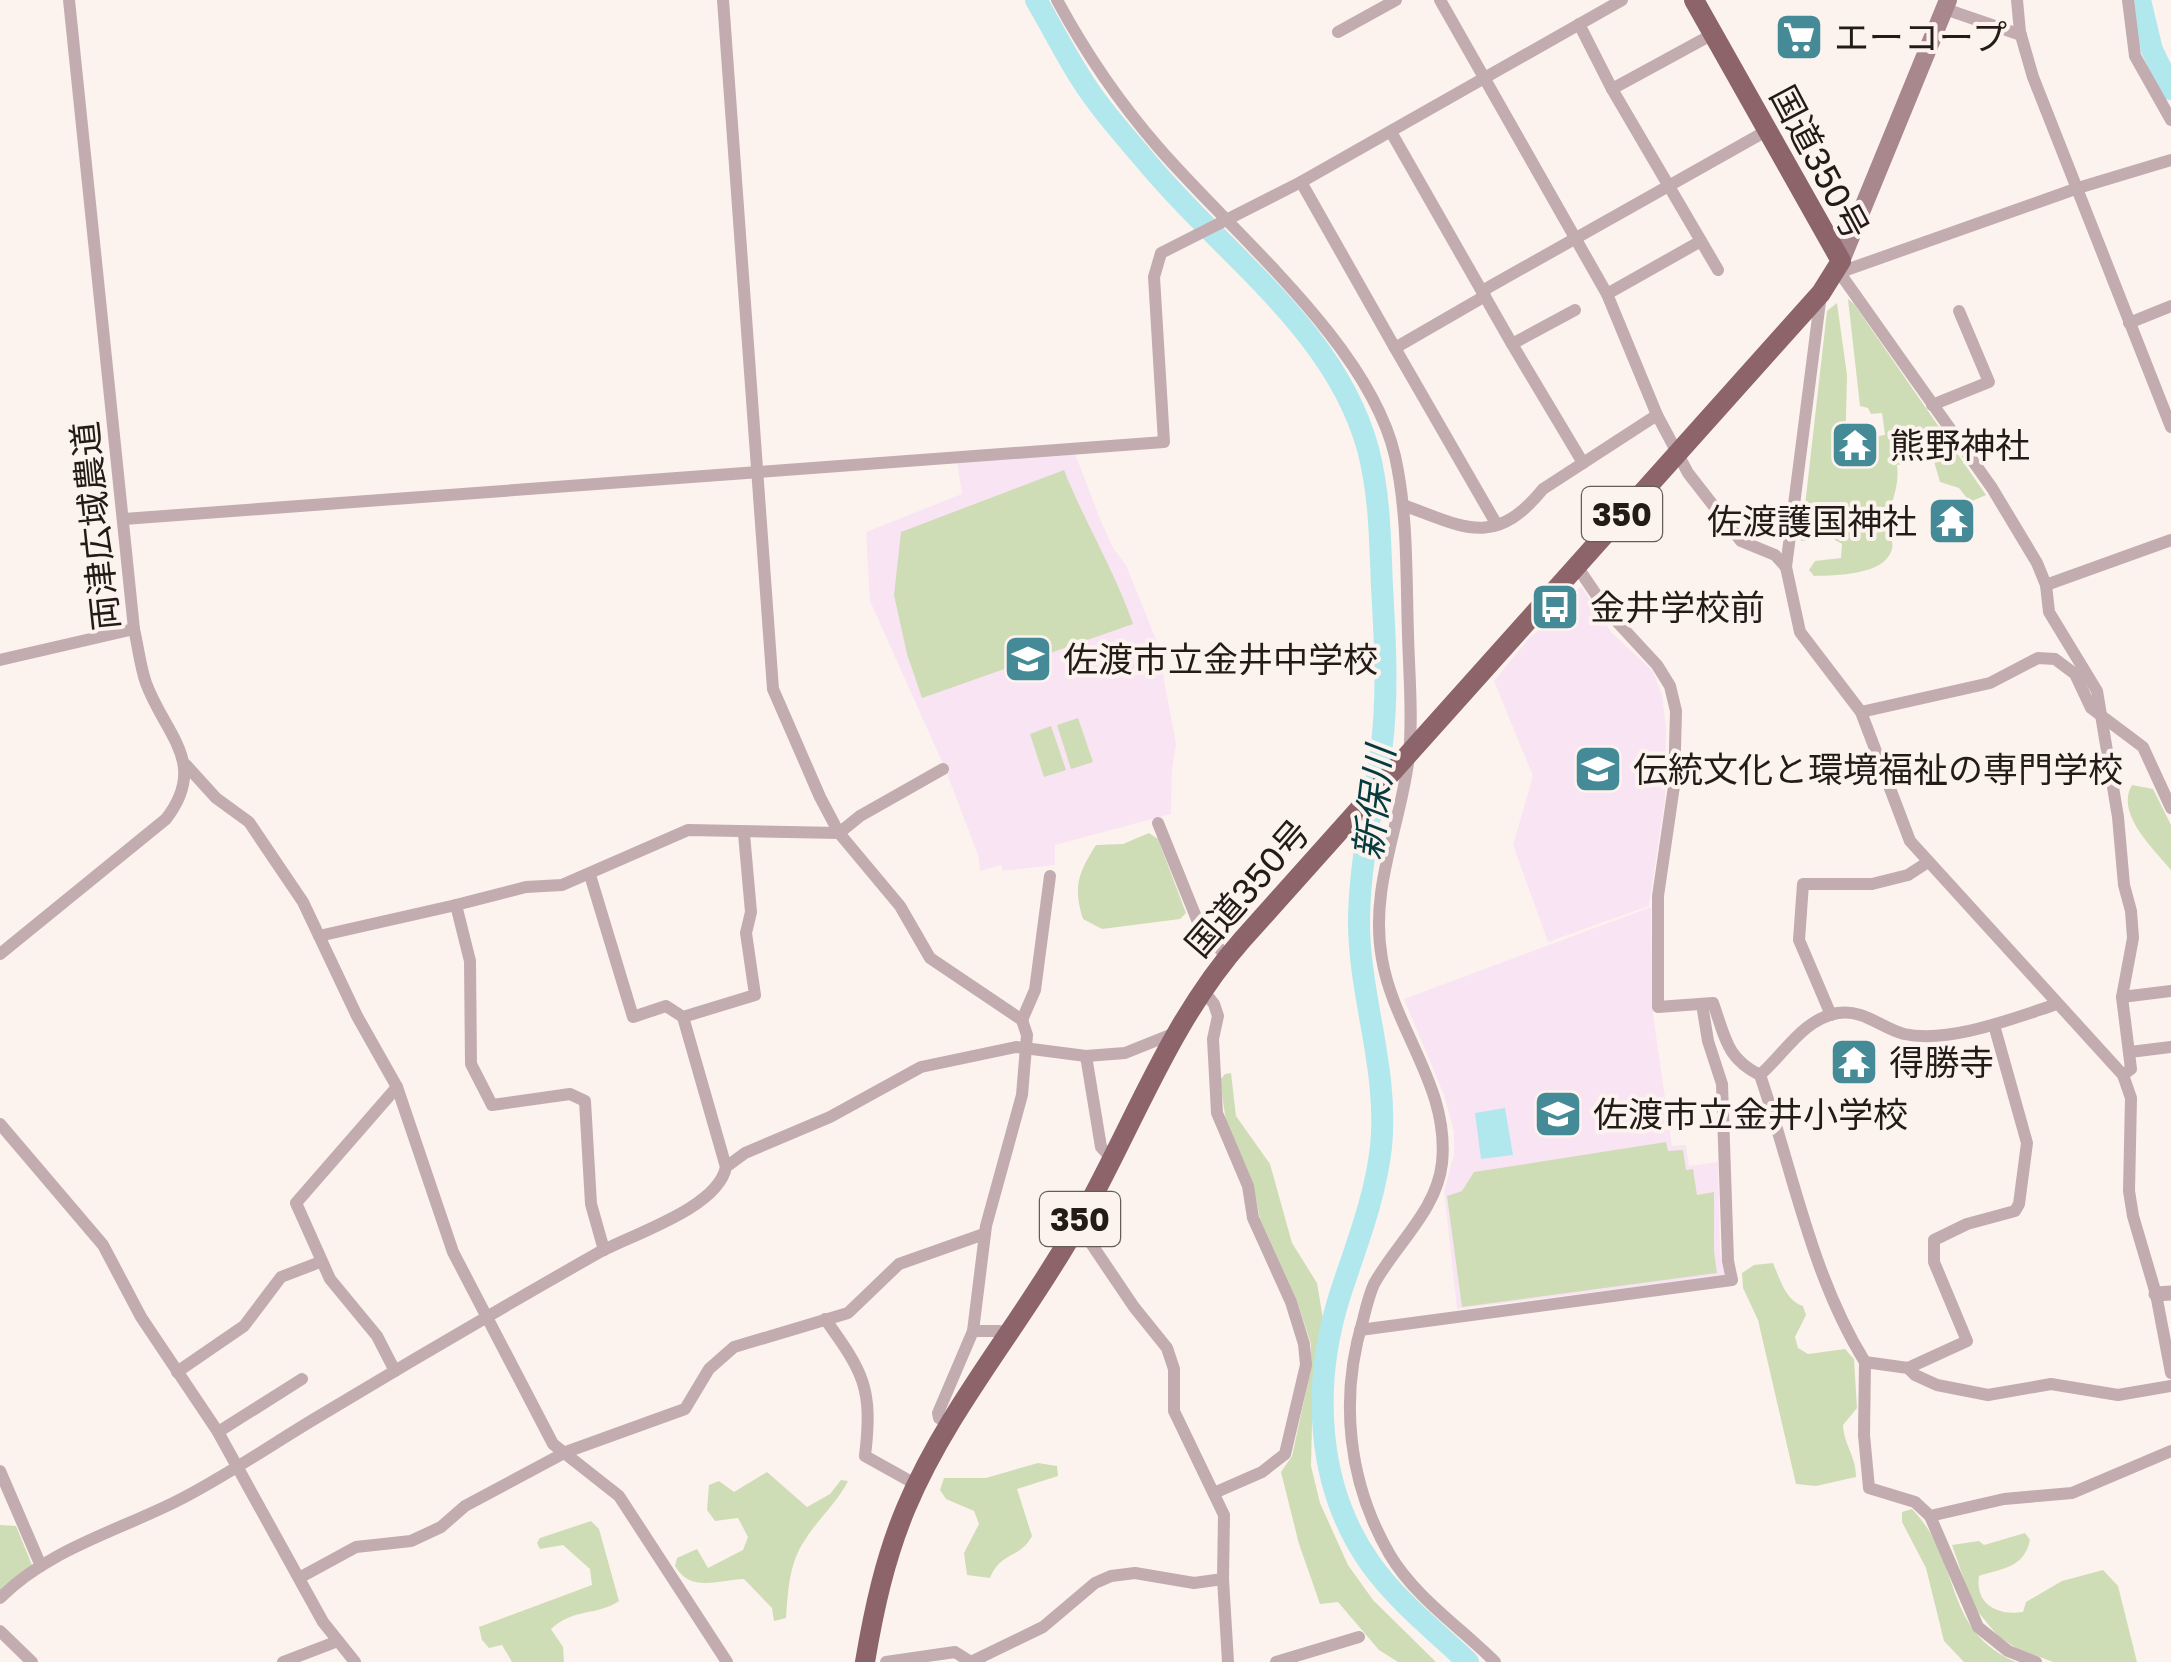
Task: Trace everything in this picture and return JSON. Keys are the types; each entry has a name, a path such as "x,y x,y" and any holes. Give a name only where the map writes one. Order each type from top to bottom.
{"highway":[{"name":"国道350号","path":"864,1662 883,1572 917,1486 950,1424 1076,1228 1175,1032 1202,989 1822,292 1841,261 1694,0"}],"main road":[{"path":"1841,261 1946,3"}],"street":[{"name":"両津広域農道","path":"69,0 134,629 146,683 186,765 216,798 249,822 283,868 356,1016 398,1087 452,1252 552,1444 619,1496 727,1662"},
{"path":"723,0 773,689 839,833 900,906 930,958 1022,1020"},
{"path":"1057,0 1086,52 1158,146 1329,332 1360,378 1388,436 1403,505 1404,760 1384,864 1378,929 1382,962 1400,1019 1431,1082 1438,1109 1442,1164 1437,1190 1372,1287 1351,1363 1350,1432 1356,1473 1382,1537 1406,1576 1495,1662"},
{"path":"1338,32 1396,0"},
{"path":"1440,0 1607,294 1657,416 1688,473 1736,536 1747,546 1775,555 1786,567"},
{"path":"124,519 1164,442 1154,277 1161,253 1301,182 1622,0"},
{"path":"2017,0 2021,36 2037,88 2171,427"},
{"path":"2128,0 2135,56 2171,120"},
{"path":"1946,3 2021,36"},
{"path":"1579,24 1612,89 1718,270"},
{"path":"1612,89 1713,34"},
{"path":"1395,348 1577,238 1768,130"},
{"path":"1390,132 1583,464"},
{"path":"1841,261 1848,270 2078,188 2171,160"},
{"path":"1301,182 1497,525"},
{"path":"1607,294 1700,241"},
{"path":"1841,261 1844,279 1992,488 2037,562 2046,585 2049,612 2096,691 2131,911 2132,938 2122,998 2131,1069 2123,1075"},
{"path":"1822,292 1786,567 1796,618 1804,641 1860,712 1910,841 2123,1075 2131,1098 2132,1216 2164,1294 2171,1373"},
{"path":"2128,323 2171,306"},
{"path":"1512,344 1575,310"},
{"path":"1932,405 1989,382 1960,311"},
{"path":"1403,505 1471,530 1497,525 1531,504 1543,489 1657,416"},
{"path":"2046,585 2171,540"},
{"path":"1576,565 1608,612 1657,664 1674,699 1674,786 1658,896 1658,1007 1713,1003 1729,1049 1738,1062 1760,1075 1822,1280 1866,1362 1864,1435 1868,1488 1915,1502 1930,1516 1978,1627 2008,1651 2036,1662"},
{"path":"0,660 134,629"},
{"path":"1860,712 1990,683 2038,658 2065,664 2075,674 2091,708 2143,748 2171,808"},
{"path":"0,954 166,819 184,790 186,765"},
{"path":"319,936 526,888 562,885 688,830 839,833 860,816 942,769"},
{"path":"1158,822 1200,926 1227,957"},
{"path":"683,1017 755,996 746,933 751,912 744,834"},
{"path":"1831,1016 1800,940 1803,884 1872,884 1908,876 1928,862"},
{"path":"0,1598 66,1550 180,1499 487,1316 708,1197 724,1180 726,1167 683,1017 666,1006 634,1017 590,875"},
{"path":"950,1424 939,1418 938,1413 972,1331 984,1234 1019,1110 1026,1048 1022,1020 1035,990 1050,876"},
{"path":"456,905 470,961 471,1064 492,1105 570,1094 585,1101 591,1204 604,1250"},
{"path":"1202,989 1218,1016 1213,1039 1217,1113 1248,1186 1253,1218 1300,1326 1306,1365 1286,1454 1262,1472 1214,1493"},
{"path":"2122,998 2171,990"},
{"path":"1360,1330 1732,1280 1728,1261 1722,1084 1708,1041 1702,1004"},
{"path":"1760,1075 1793,1037 1831,1016 1857,1013 1903,1034 1937,1034 1994,1025 2057,1004"},
{"path":"1866,1362 1908,1368 1967,1341 1934,1262 1934,1240 1967,1224 2015,1211 2027,1143 1994,1025"},
{"path":"726,1167 745,1153 830,1116 922,1067 981,1053 1026,1048 1086,1056 1125,1053 1175,1032"},
{"path":"2130,1052 2171,1047"},
{"path":"1086,1056 1101,1147 1111,1158"},
{"path":"395,1371 377,1336 330,1279 296,1203 398,1087"},
{"path":"0,1124 103,1244 140,1317 218,1432 323,1622 355,1662"},
{"path":"1076,1228 1084,1233 1134,1308 1167,1348 1174,1368 1174,1411 1224,1515 1222,1579 1228,1662"},
{"path":"299,1578 356,1548 410,1541 441,1528 465,1506 566,1452 685,1409 709,1369 734,1347 848,1313 899,1264 984,1234"},
{"path":"177,1372 244,1326 281,1277 320,1262"},
{"path":"825,1319 858,1364 864,1379 869,1404 864,1456 917,1486"},
{"path":"972,1331 1000,1331"},
{"path":"1908,1368 1915,1376 1937,1385 1988,1395 2051,1384 2118,1395 2171,1386"},
{"path":"218,1432 302,1379"},
{"path":"1930,1516 2004,1499 2072,1493 2171,1452"},
{"path":"0,1471 41,1566"},
{"path":"886,1662 956,1652 971,1662 1044,1627 1095,1583 1112,1576 1135,1573 1194,1583 1222,1579"},
{"path":"0,1631 32,1662"},
{"path":"1276,1662 1359,1637"},
{"path":"283,1662 338,1640"}],"shaded area":[{"name":"佐渡市立金井中学校","path":"1074,451 1100,519 1126,565 1157,642 1176,744 1171,814 1055,845 1055,865 1003,871 1001,865 980,871 978,855 944,766 870,601 866,532 962,494 957,460"},
{"name":"伝統文化と環境福祉の専門学校","path":"1581,586 1611,632 1653,671 1662,695 1666,727 1665,800 1649,906 1548,942 1513,845 1533,776 1494,681 1530,637 1553,620"},
{"name":"佐渡市立金井小学校","path":"1651,907 1653,1014 1672,1146 1686,1145 1689,1166 1718,1162 1720,1252 1725,1276 1457,1309 1444,1191 1454,1154 1454,1132 1444,1095 1404,999"}],"green space":[{"path":"1848,299 1986,495 1970,502 1959,488 1940,482 1933,458 1897,465 1888,526 1892,549 1888,558 1858,572 1814,576 1809,570 1815,561 1841,558 1842,544 1832,538 1801,541 1827,311 1837,303 1847,375 1845,457 1864,457 1866,438 1885,435 1882,413 1871,414 1868,408 1860,406"},
{"path":"1064,470 1133,624 922,698 894,595 901,532"},
{"path":"1078,718 1093,762 1071,769 1057,725"},
{"path":"1051,726 1066,770 1044,777 1030,734"},
{"path":"2132,785 2153,789 2171,825 2171,870 2132,819 2128,796"},
{"path":"1149,833 1158,839 1186,913 1180,919 1102,929 1083,919 1079,880 1096,845 1123,844"},
{"path":"1231,1073 1236,1116 1270,1164 1292,1243 1317,1283 1324,1325 1311,1466 1320,1503 1348,1565 1373,1600 1436,1662 1398,1662 1379,1650 1338,1602 1320,1604 1299,1544 1281,1472 1292,1456 1311,1368 1311,1344 1297,1301 1260,1219 1253,1184 1226,1122 1220,1080"},
{"path":"1666,1142 1668,1151 1683,1150 1686,1170 1693,1169 1697,1195 1714,1192 1717,1273 1462,1307 1447,1196 1462,1191 1474,1172"},
{"path":"1773,1263 1788,1294 1803,1306 1806,1315 1795,1337 1798,1348 1808,1354 1845,1349 1854,1359 1857,1408 1843,1425 1856,1477 1816,1486 1796,1484 1758,1320 1743,1288 1742,1273 1754,1265"},
{"path":"1038,1463 1057,1466 1058,1476 1017,1489 1032,1536 994,1569 990,1578 967,1575 964,1553 979,1524 974,1511 946,1499 940,1490 944,1478 986,1478"},
{"path":"767,1472 807,1507 830,1494 841,1480 848,1481 800,1549 790,1578 786,1618 774,1621 772,1608 744,1579 697,1582 688,1580 675,1566 677,1558 697,1549 708,1568 743,1550 748,1537 738,1518 715,1521 707,1510 709,1485 719,1481 734,1492"},
{"path":"1912,1509 1939,1550 1975,1632 2016,1662 1964,1662 1944,1641 1926,1568 1902,1522 1902,1512"},
{"path":"591,1521 599,1529 619,1601 568,1618 551,1629 563,1647 564,1662 512,1662 502,1645 489,1648 479,1627 592,1585 590,1569 563,1545 540,1549 537,1543 540,1538"},
{"path":"0,1525 16,1526 32,1565 0,1590"},
{"path":"2025,1533 2030,1540 2018,1562 1979,1576 1985,1601 1997,1610 2023,1612 2026,1602 2062,1581 2103,1570 2118,1586 2137,1662 2053,1662 2016,1648 1998,1636 1973,1606 1952,1545 1979,1541 1984,1545"}],"water":[{"path":"1505,1108 1513,1155 1481,1159 1475,1113"}],"waterway":[{"name":"新保川","path":"1036,0 1081,79 1109,117 1175,194 1303,329 1352,406 1368,449 1379,518 1385,685 1382,744 1359,918 1363,975 1381,1089 1381,1147 1364,1224 1330,1331 1323,1400 1324,1435 1339,1501 1370,1563 1404,1603 1468,1662"},
{"path":"2140,0 2152,50 2171,89"}],"place":[{"name":"エーコープ","path":"1799,37"},
{"name":"熊野神社","path":"1855,445"},
{"name":"佐渡護国神社","path":"1952,521"},
{"name":"金井学校前","path":"1555,607"},
{"name":"佐渡市立金井中学校","path":"1028,659"},
{"name":"伝統文化と環境福祉の専門学校","path":"1598,769"},
{"name":"得勝寺","path":"1854,1062"},
{"name":"佐渡市立金井小学校","path":"1558,1114"}]}
